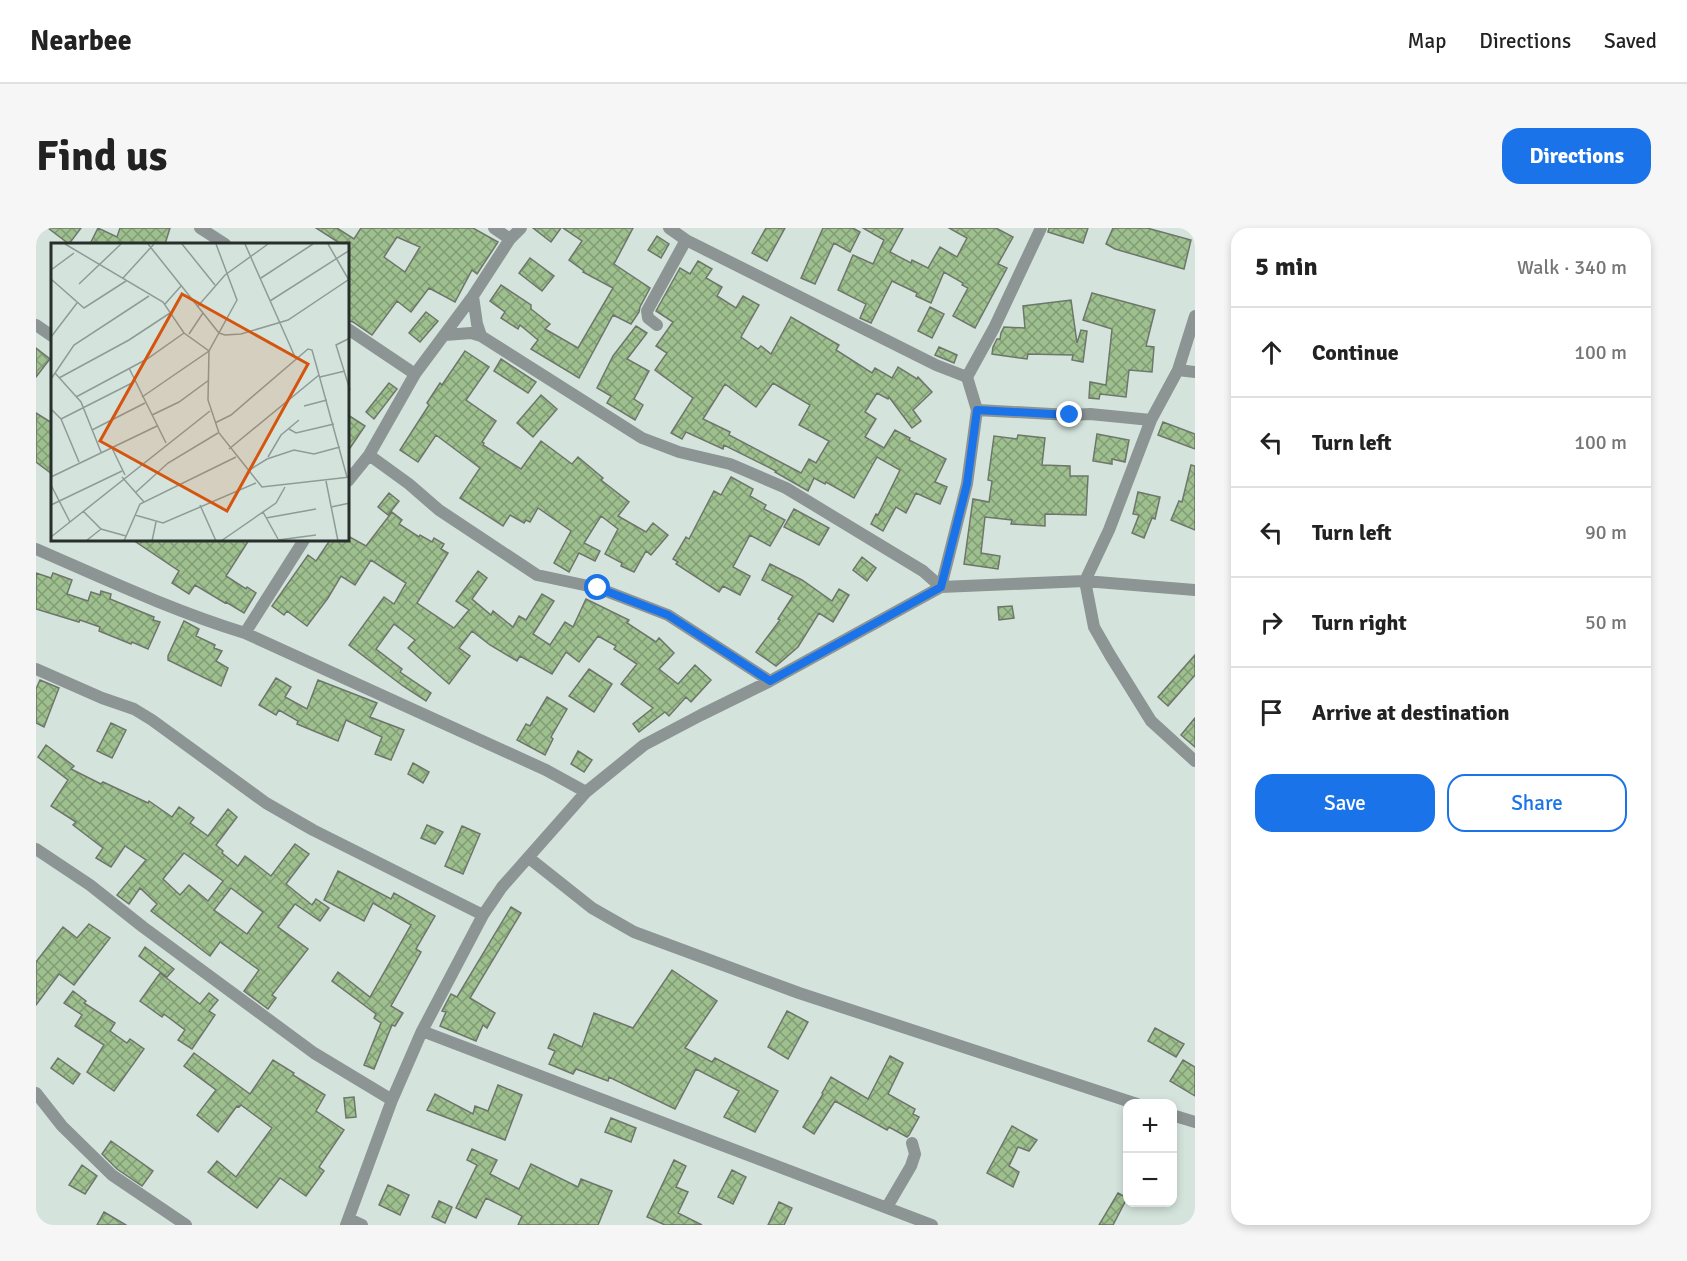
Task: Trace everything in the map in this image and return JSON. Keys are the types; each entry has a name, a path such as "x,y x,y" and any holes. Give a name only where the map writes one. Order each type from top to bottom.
{"street":[{"path":"200,228 223,243"},
{"path":"494,228 510,239"},
{"path":"350,479 369,455 415,374 473,296 510,239 521,228"},
{"path":"669,228 686,240 926,360 967,377"},
{"path":"941,587 967,484 977,410 967,377 994,328 1041,228"},
{"path":"657,325 648,318 647,311 686,240"},
{"path":"473,296 481,336"},
{"path":"1195,316 1178,370 1152,420 1109,531 1085,581 1094,627 1110,655 1151,721 1195,761"},
{"path":"36,325 51,335"},
{"path":"350,329 415,374"},
{"path":"445,335 471,333 481,336 642,438 679,452 729,464 786,488 923,571 941,587"},
{"path":"1178,370 1195,372"},
{"path":"977,410 1090,414 1152,420"},
{"path":"369,455 409,484 439,510 537,575 598,588 668,615 770,681"},
{"path":"245,633 303,542"},
{"path":"36,549 157,602 245,633 546,770 586,792"},
{"path":"362,1225 348,1222 392,1100 422,1031 483,915 502,887 586,792 644,745 770,681 941,587 1085,581 1195,590"},
{"path":"36,669 102,698 134,709 183,741 266,803 313,830 483,915"},
{"path":"36,849 90,885 143,927 314,1053 392,1100"},
{"path":"529,858 592,908 634,932 799,993 1123,1099"},
{"path":"422,1031 932,1225"},
{"path":"36,1093 62,1126 112,1175 186,1225"},
{"path":"1177,1116 1195,1122"},
{"path":"886,1207 911,1166 915,1154 912,1143"}],"building":[{"path":"48,228 81,228 68,243"},
{"path":"98,228 117,237 120,228 170,228 165,243 90,243"},
{"path":"316,228 337,228 354,239 361,228 473,228 498,242 477,274 472,270 455,302 429,288 411,312 397,301 372,335 350,321 350,243 339,243","holes":["397,237 420,247 405,272 384,257"]},
{"path":"533,228 561,228 551,242"},
{"path":"563,228 633,228 614,264 650,288 631,324 613,315 579,378 531,349 538,340 520,325 518,329 501,318 505,312 490,301 501,285 531,305 531,309 550,324 545,329 578,348 613,288 583,272 569,260 582,241"},
{"path":"766,228 785,228 767,261 752,253"},
{"path":"823,228 853,228 860,232 850,252 834,243 815,284 801,278"},
{"path":"863,228 903,228 890,252 911,263 912,260 928,268 940,247 957,257 967,238 949,228 996,228 1013,237 998,264 1007,268 975,328 953,316 968,288 944,272 931,303 916,296 917,293 892,281 871,323 860,318 866,304 838,290 853,255 873,264 884,240"},
{"path":"1049,228 1088,228 1083,243 1048,232"},
{"path":"1113,228 1147,228 1191,240 1184,269 1115,249 1106,244"},
{"path":"657,236 669,244 661,258 648,250"},
{"path":"530,258 554,276 542,291 519,273"},
{"path":"698,261 712,269 706,278 722,287 717,296 736,308 743,296 759,305 741,337 758,349 761,346 771,354 791,317 839,345 836,350 872,373 875,368 892,378 898,367 917,379 918,377 932,392 913,410 921,421 912,428 889,397 888,399 877,393 865,412 876,419 865,437 884,448 895,430 946,459 935,482 947,487 940,504 916,493 906,513 896,507 883,531 871,524 876,514 878,515 900,470 877,457 854,498 814,478 808,491 776,471 724,445 723,449 686,432 682,439 671,433 693,398 655,370 667,353 656,346 673,322 656,311 680,268 690,274","holes":["773,383 810,405 799,425 829,441 816,463 809,459 801,473 703,419 725,384 756,407"]},
{"path":"1092,293 1155,310 1146,346 1154,347 1152,372 1129,370 1126,397 1100,394 1099,399 1089,398 1090,382 1106,385 1112,329 1083,320"},
{"path":"1071,300 1077,343 1081,330 1087,331 1083,362 1072,360 1073,355 1028,354 1027,359 992,354 993,347 997,339 1000,339 1004,327 1025,328 1023,306"},
{"path":"930,307 944,314 932,338 918,331"},
{"path":"426,312 438,321 420,342 409,333"},
{"path":"636,326 647,333 627,359 649,371 634,399 643,405 635,420 607,403 611,396 597,388 613,356"},
{"path":"939,347 957,355 954,363 935,355"},
{"path":"36,348 50,359 36,377"},
{"path":"465,351 489,367 466,400 496,421 482,442 483,445 521,469 541,441 572,464 578,457 603,478 601,480 629,502 618,516 646,532 653,523 668,535 651,555 646,551 634,572 605,554 618,529 601,516 584,543 600,551 595,561 579,553 569,572 554,563 571,531 538,508 530,522 526,520 524,523 510,515 503,526 460,498 480,468 436,435 418,462 400,450 429,405 427,403 440,383 442,385"},
{"path":"501,359 536,382 528,393 494,371"},
{"path":"389,383 397,389 374,419 366,412"},
{"path":"541,395 557,409 533,437 517,423"},
{"path":"36,413 51,422 51,473 36,462"},
{"path":"350,416 365,426 350,448"},
{"path":"1163,422 1195,434 1195,449 1158,435"},
{"path":"1097,434 1129,440 1125,462 1112,459 1112,464 1093,461"},
{"path":"1018,435 1045,438 1042,465 1070,466 1070,476 1088,476 1086,515 1045,514 1045,526 1011,524 1012,520 985,517 981,553 1000,556 998,569 964,564 973,499 989,502 992,481 988,480 994,436 1017,439"},
{"path":"1191,465 1195,466 1195,530 1171,520 1179,501 1182,502"},
{"path":"731,477 753,489 750,496 766,505 764,509 785,520 770,546 750,535 733,567 750,576 740,595 723,586 719,592 676,564 678,562 673,559 686,537 689,539 714,491 721,495"},
{"path":"1138,492 1160,497 1155,519 1152,518 1144,538 1132,533 1139,515 1133,514"},
{"path":"389,493 399,501 388,515 378,507"},
{"path":"794,509 829,528 819,545 784,527"},
{"path":"392,512 402,520 399,524 419,537 420,535 432,542 434,538 444,544 441,549 448,553 417,603 454,628 469,610 456,601 478,571 487,578 472,599 491,615 493,611 513,627 519,616 526,620 542,594 554,601 533,634 550,645 565,622 573,627 586,599 629,620 627,623 656,642 659,638 674,653 659,669 678,684 695,665 711,680 691,702 686,697 669,716 665,712 639,732 633,724 653,708 621,684 637,664 614,649 616,646 598,636 579,662 566,652 552,674 520,656 517,661 472,631 459,648 470,656 449,684 408,648 415,640 394,624 376,649 402,669 400,672 431,693 426,701 349,645 384,597 394,604 406,583 371,560 355,585 341,576 307,626 287,611 284,615 272,606 308,555 316,561 329,542 350,542 350,537 366,546"},
{"path":"136,542 248,542 226,576 256,593 244,613 195,585 189,594 172,583 179,571"},
{"path":"862,557 876,568 867,581 853,570"},
{"path":"770,564 802,580 832,601 839,589 849,595 833,622 819,613 798,647 776,666 756,652 780,620 778,619 793,596 762,580"},
{"path":"36,573 51,578 53,573 72,580 67,594 88,601 91,592 100,595 101,591 111,594 110,599 154,617 153,620 160,622 148,649 99,631 100,627 36,609"},
{"path":"1012,606 1014,618 999,620 998,607"},
{"path":"184,621 199,629 196,636 222,651 216,661 228,668 221,686 168,660"},
{"path":"1195,655 1195,675 1168,706 1158,697"},
{"path":"589,669 612,684 594,712 569,696"},
{"path":"276,678 291,687 285,697 307,709 318,680 377,703 370,717 404,730 391,760 375,754 382,737 346,720 338,741 297,724 298,721 279,710 276,715 259,705"},
{"path":"40,680 59,688 44,727 36,723 36,689"},
{"path":"547,697 567,709 551,737 553,739 545,755 517,740 526,724 530,726"},
{"path":"1195,718 1195,747 1181,735"},
{"path":"111,723 126,730 112,758 97,751"},
{"path":"46,745 74,766 71,769 101,784 103,782 148,803 149,801 172,817 179,807 194,818 190,823 208,836 228,809 237,817 216,845 238,866 245,856 271,876 295,844 309,854 286,884 312,905 316,899 329,908 320,921 295,904 278,927 308,949 272,995 276,998 268,1009 244,991 259,970 220,942 210,956 151,911 157,904 140,888 129,904 117,895 146,860 125,846 111,867 96,858 103,848 73,825 76,822 51,806 68,780 38,757","holes":["184,853 223,881 208,901 189,885 180,895 163,879","231,888 263,912 247,934 214,910"]},
{"path":"578,751 592,760 584,772 571,764"},
{"path":"413,763 429,772 423,783 408,774"},
{"path":"427,825 443,832 435,844 421,838"},
{"path":"462,826 480,834 463,874 445,866"},
{"path":"338,871 391,899 394,893 435,916 416,949 421,952 391,1006 403,1013 395,1026 392,1025 374,1069 364,1065 381,1023 374,1018 376,1014 332,981 338,972 370,997 411,925 373,903 364,921 324,900"},
{"path":"511,907 521,913 470,998 495,1013 487,1028 483,1025 476,1041 440,1026 446,1012 442,1011 451,994 457,997"},
{"path":"89,924 110,938 74,985 59,974 36,1005 36,962 63,927 77,938"},
{"path":"145,947 174,969 167,977 139,956"},
{"path":"672,970 717,1001 685,1048 712,1062 715,1058 778,1091 755,1132 724,1117 739,1091 696,1069 675,1109 609,1077 608,1081 576,1069 573,1074 549,1064 555,1051 548,1048 554,1034 582,1047 594,1013 633,1028"},
{"path":"160,973 200,1004 209,993 218,1000 209,1011 215,1015 192,1049 178,1040 185,1030 164,1014 162,1017 140,1001"},
{"path":"73,991 86,1001 84,1003 115,1023 110,1031 127,1043 130,1039 144,1049 114,1091 87,1072 104,1045 75,1026 82,1015 64,1003"},
{"path":"787,1011 808,1022 788,1059 768,1047"},
{"path":"1155,1028 1184,1044 1176,1057 1148,1041"},
{"path":"194,1053 250,1094 273,1060 325,1095 316,1111 344,1130 319,1167 324,1171 306,1196 280,1178 257,1208 208,1172 217,1161 236,1177 272,1128 241,1105 237,1106 218,1132 197,1115 216,1090 184,1066"},
{"path":"890,1056 903,1063 888,1094 915,1109 913,1114 919,1117 907,1137 889,1127 887,1130 835,1101 814,1134 803,1127 831,1077 868,1099"},
{"path":"58,1058 80,1074 73,1084 51,1068"},
{"path":"1183,1060 1195,1067 1195,1096 1170,1081"},
{"path":"498,1085 522,1095 505,1140 427,1110 435,1094 473,1114 475,1106 488,1111"},
{"path":"354,1097 356,1117 346,1118 344,1098"},
{"path":"611,1118 636,1128 631,1142 605,1132"},
{"path":"1012,1126 1037,1140 1029,1151 1018,1147 1009,1166 1019,1172 1013,1187 987,1173"},
{"path":"111,1141 153,1171 142,1186 117,1169 102,1154"},
{"path":"472,1149 497,1160 490,1174 519,1189 531,1164 578,1187 581,1179 612,1191 598,1225 518,1225 522,1216 486,1198 476,1218 456,1208 477,1165 467,1160"},
{"path":"674,1160 686,1166 676,1187 688,1192 678,1213 702,1225 665,1225 647,1217"},
{"path":"82,1165 97,1176 85,1194 69,1185"},
{"path":"732,1170 746,1177 733,1204 718,1197"},
{"path":"388,1185 409,1195 400,1215 379,1205"},
{"path":"1118,1193 1123,1196 1123,1206 1113,1225 1099,1225"},
{"path":"439,1201 452,1207 445,1223 432,1217"},
{"path":"779,1202 792,1208 784,1225 768,1225"},
{"path":"104,1212 126,1225 97,1225"}],"route":[{"path":"598,588 668,615 770,681 941,587 967,484 977,410 1070,415"}]}
